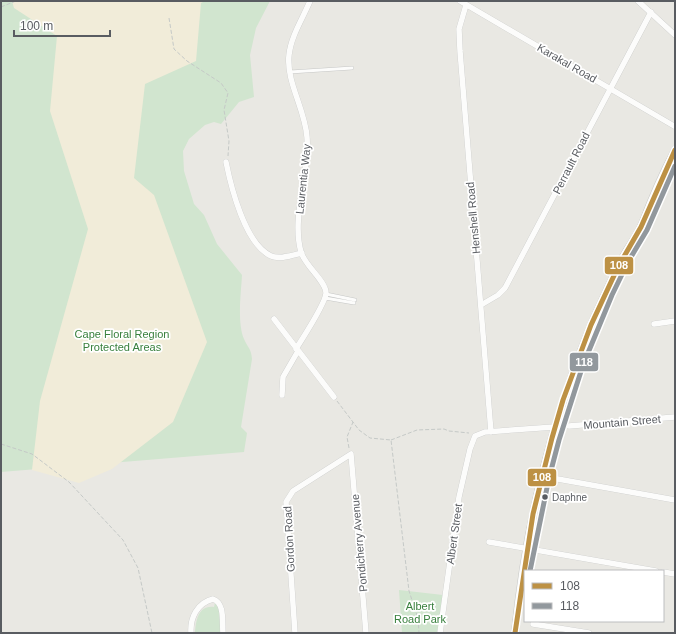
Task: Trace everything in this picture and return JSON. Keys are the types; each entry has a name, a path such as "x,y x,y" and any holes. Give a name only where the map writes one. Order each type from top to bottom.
{"street":[{"name":"Laurentia Way","path":"310,1 291,44 289,55 290,72 304,115 308,140 299,227 302,253 309,267 324,285 326,296"},
{"name":"Karakal Road","path":"460,1 674,126"},
{"path":"638,1 652,12 675,35"},
{"name":"Henshell Road","path":"466,5 460,22 459,34 491,432"},
{"name":"Perrault Road","path":"481,305 498,295 505,288 610,88 652,12"},
{"path":"515,633 526,549 541,476 554,427 572,374 598,310 642,222 675,150"},
{"path":"226,162 242,218 256,242 267,253 274,257 302,253"},
{"path":"642,222 651,211 675,166"},
{"path":"282,395 283,376 326,296"},
{"path":"274,319 334,398"},
{"path":"654,324 675,321"},
{"name":"Mountain Street","path":"568,426 675,417"},
{"path":"475,436 481,433 554,427"},
{"name":"Albert Street","path":"440,633 459,498 470,449 475,436"},
{"name":"Gordon Road","path":"295,633 286,502 293,491 351,454"},
{"name":"Pondicherry Avenue","path":"351,454 366,633"},
{"path":"541,476 675,500"},
{"path":"488,542 650,570"},
{"path":"664,572 675,574"},
{"path":"191,633 192,616 202,605 213,599 221,606 223,633"},
{"path":"533,624 589,633"}],"lane":[{"path":"290,72 352,68"},
{"path":"326,296 354,302"}],"path":[{"path":"1,7 16,1"},
{"path":"169,18 174,49 186,60 221,83 228,93 224,110 229,141 226,162"},
{"path":"334,398 359,430 370,438 391,440 417,430 444,429 453,432 467,431 475,436"},
{"path":"351,454 347,437 353,422"},
{"path":"391,440 409,591 418,618 419,633"},
{"path":"1,444 32,454 63,478 123,540 138,568 152,633"}],"green space":[{"name":"Cape Floral Region Protected Areas","path":"1,1 270,1 256,28 250,55 254,97 239,102 221,124 214,122 205,125 189,139 183,151 184,171 194,204 204,215 217,244 242,275 240,308 241,325 244,339 252,355 241,427 247,433 244,452 1,472"},
{"name":"Albert Road Park","path":"399,590 443,595 438,633 402,633"},
{"path":"215,603 219,607 221,633 195,633 197,619 201,611 209,607 214,607"}],"sand":[{"path":"12,1 205,1 201,3 196,61 145,84 134,178 154,195 207,342 173,422 112,469 79,483 32,470 40,401 88,229 50,111 57,36 14,8"}],"transit line":[{"name":"108","path":"525,570 533,514 563,400 591,325 618,267 641,227 675,150"},
{"name":"118","path":"530,570 549,478 559,440 583,365 612,295 628,262 647,230 675,166"},
{"name":"108","path":"515,633 524,574"}],"place":[{"name":"Daphne","path":"545,497"}]}
